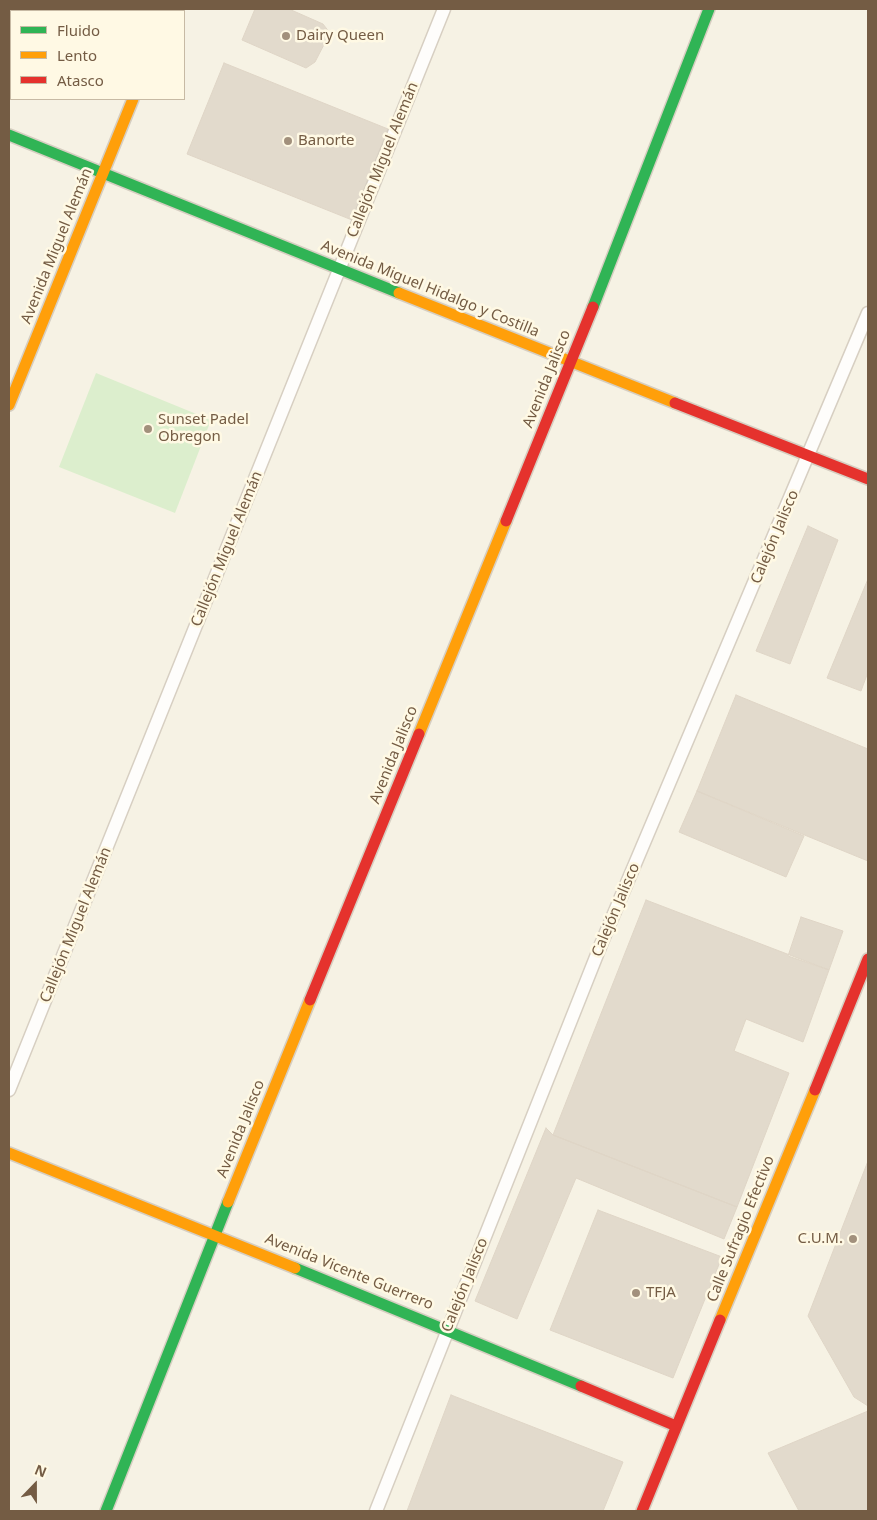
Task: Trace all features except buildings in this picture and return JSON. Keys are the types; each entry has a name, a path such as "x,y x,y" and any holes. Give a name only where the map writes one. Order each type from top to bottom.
{"main road":[{"name":"Avenida Jalisco","path":"106,1511 215,1234 570,362 709,9"},
{"name":"Avenida Miguel Alemán","path":"9,405 134,100"},
{"name":"Avenida Miguel Hidalgo y Costilla","path":"9,134 570,362 868,479"},
{"name":"Calle Sufragio Efectivo","path":"642,1511 868,959"},
{"name":"Avenida Vicente Guerrero","path":"9,1152 448,1329 676,1426"}],"lane":[{"name":"Callejón Miguel Alemán","path":"9,1090 131,791 338,268 444,9"},
{"name":"Calejón Jalisco","path":"376,1511 602,942 868,313"}],"green space":[{"path":"96,373 211,420 175,513 59,467"}],"traffic: fast":[{"path":"593,307 709,9"},
{"path":"9,135 399,293"},
{"path":"106,1511 228,1202"},
{"path":"295,1268 581,1386"}],"traffic: slow":[{"path":"9,405 133,100"},
{"path":"399,293 675,403"},
{"path":"419,734 506,521"},
{"path":"228,1202 310,1000"},
{"path":"720,1320 815,1090"},
{"path":"9,1153 295,1268"}],"traffic: jam":[{"path":"506,521 593,307"},
{"path":"675,403 868,479"},
{"path":"310,1000 419,734"},
{"path":"815,1090 868,959"},
{"path":"642,1511 720,1320"},
{"path":"581,1386 676,1426"}],"place":[{"name":"Dairy Queen","path":"286,36"},
{"name":"Banorte","path":"288,141"},
{"name":"Sunset Padel Obregon","path":"148,429"},
{"name":"C.U.M.","path":"853,1239"},
{"name":"TFJA","path":"636,1293"}]}
